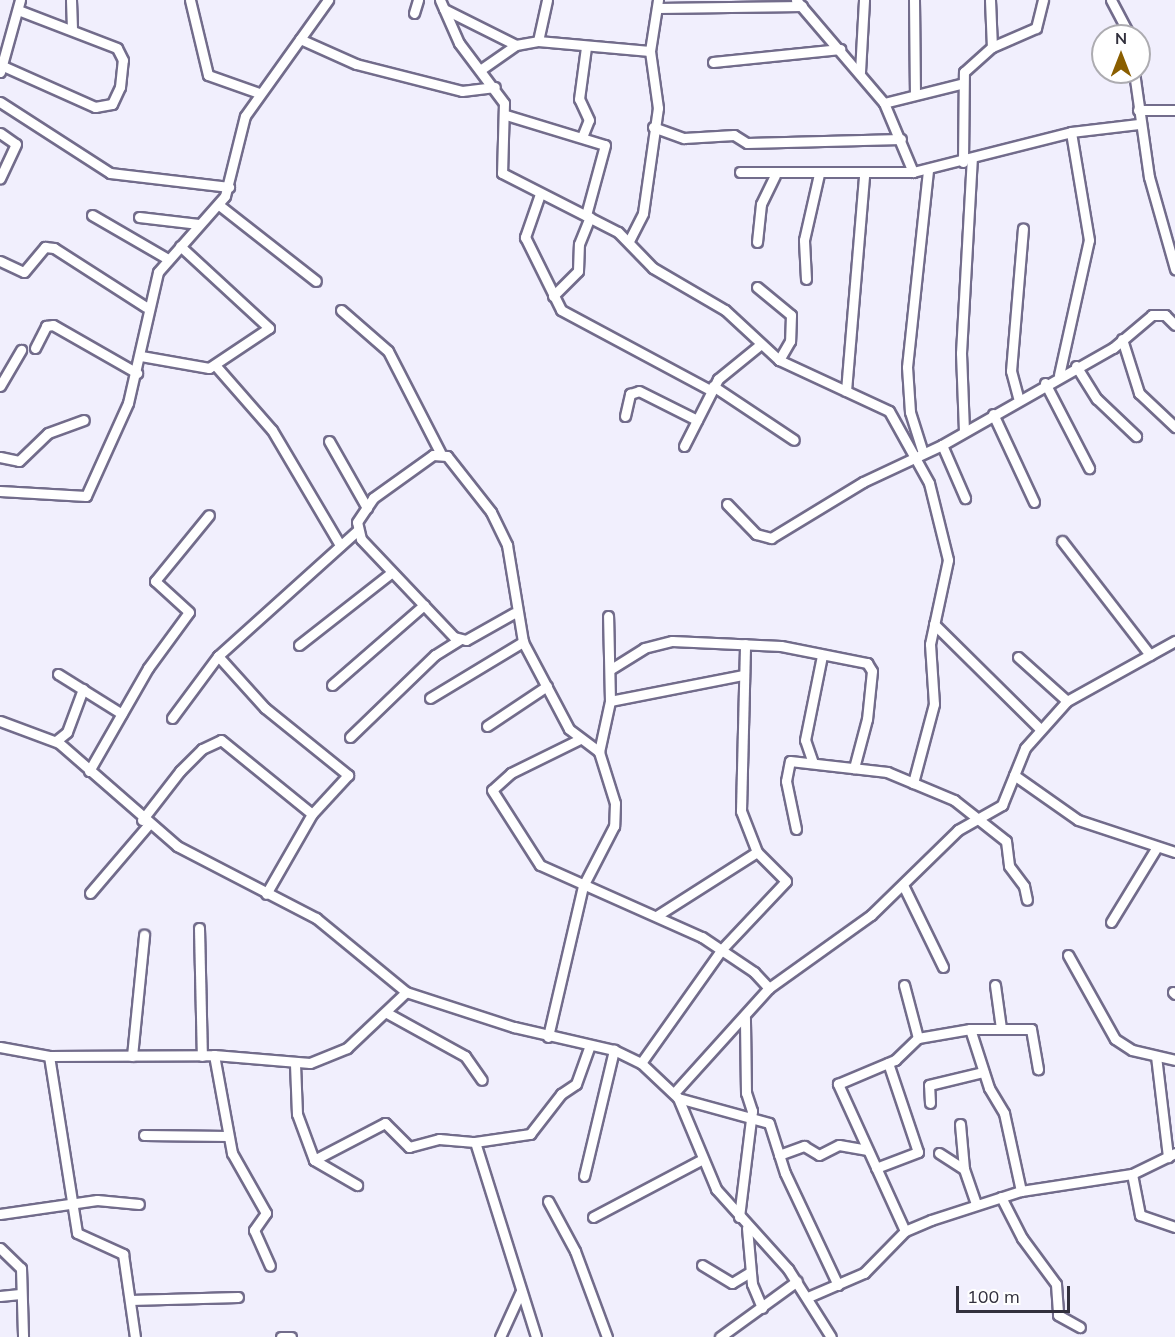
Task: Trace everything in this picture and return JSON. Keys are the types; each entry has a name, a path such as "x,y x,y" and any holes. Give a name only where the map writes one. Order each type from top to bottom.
{"street":[{"path":"71,0 72,29"},
{"path":"190,0 208,75 259,93"},
{"path":"0,491 86,496 113,444 137,373 146,308 168,259 219,205 229,187 241,125 259,93 328,0"},
{"path":"414,13 418,0"},
{"path":"538,41 547,0"},
{"path":"860,72 864,0"},
{"path":"914,0 915,92"},
{"path":"990,0 993,47"},
{"path":"964,431 961,353 968,160 960,84 964,72 993,47 1036,28 1043,0"},
{"path":"1111,0 1124,24"},
{"path":"629,241 644,213 658,99 650,51 658,4 799,3 884,103 913,172"},
{"path":"442,4 516,45"},
{"path":"442,4 459,43 483,68 495,87 506,115 501,170 540,194 588,216 629,241 652,268 725,310 779,360 846,392 884,406 918,455"},
{"path":"19,5 72,29 123,53 120,87 106,107 2,69 19,5"},
{"path":"300,39 356,64 462,91 495,87"},
{"path":"483,68 516,45 538,41 650,51"},
{"path":"582,137 589,120 579,99 586,47"},
{"path":"713,62 840,49"},
{"path":"884,103 915,92 960,84"},
{"path":"1135,84 1139,124 1175,268"},
{"path":"0,102 110,173 229,187"},
{"path":"1138,110 1175,110"},
{"path":"506,115 602,143 605,149 579,244 578,271 553,296"},
{"path":"740,172 775,175 864,175 928,171 1071,132 1139,124"},
{"path":"653,127 684,138 735,135 747,143 901,139"},
{"path":"1059,375 1089,240 1071,132"},
{"path":"0,133 15,144 0,178"},
{"path":"913,783 934,704 930,644 948,560 938,506 918,455 910,412 907,367 928,171"},
{"path":"806,279 804,240 819,174"},
{"path":"757,242 761,204 775,175"},
{"path":"846,392 864,175"},
{"path":"540,194 525,237 553,296 566,314 712,388 794,440"},
{"path":"219,205 316,281"},
{"path":"92,215 168,259"},
{"path":"139,217 199,224"},
{"path":"1017,397 1011,371 1023,229"},
{"path":"141,356 197,370 215,364 270,326 180,246"},
{"path":"0,261 24,272 45,248 54,248 146,308"},
{"path":"757,287 791,315 790,341 779,360"},
{"path":"341,310 388,351 440,452 500,528 515,574 514,613 523,642 547,687 580,739 599,752"},
{"path":"727,504 756,534 771,538 918,455 942,445 1017,397 1122,339 1152,315 1165,315 1175,325"},
{"path":"36,348 46,326 53,325 137,373"},
{"path":"1122,339 1139,393 1175,427"},
{"path":"684,446 712,388 761,344"},
{"path":"0,386 21,350"},
{"path":"215,364 272,429 340,545"},
{"path":"1076,366 1096,399 1136,436"},
{"path":"1045,383 1089,468"},
{"path":"625,416 630,394 639,391 697,420"},
{"path":"993,414 1034,502"},
{"path":"0,457 19,461 48,433 84,420"},
{"path":"329,441 367,508"},
{"path":"942,445 965,498"},
{"path":"172,718 218,656 357,531 367,508 440,452"},
{"path":"89,771 122,714 189,612 156,586 156,577 209,515"},
{"path":"357,531 392,572 459,640"},
{"path":"1062,541 1150,655"},
{"path":"299,645 392,572"},
{"path":"332,685 424,605"},
{"path":"350,737 435,655 459,640 514,613"},
{"path":"548,1037 583,886 616,814 599,752 610,701 608,616"},
{"path":"934,624 1040,729"},
{"path":"676,1096 769,988 904,887 952,836 1002,805 1014,775 1040,729 1067,701 1175,641"},
{"path":"430,698 523,642"},
{"path":"611,669 657,642 745,644 867,663 872,670 854,768"},
{"path":"641,1063 722,949 784,884 784,877 757,852 738,792 745,644"},
{"path":"218,656 266,708 346,771 346,780 312,814 267,894"},
{"path":"813,763 805,740 822,656"},
{"path":"1017,657 1067,701"},
{"path":"58,674 122,714"},
{"path":"610,701 743,675"},
{"path":"487,726 547,687"},
{"path":"56,741 76,714 83,689"},
{"path":"0,721 56,741 145,822 201,862 267,894 339,934 406,992 548,1037 614,1050 641,1063 676,1096 701,1160 738,1217 797,1281 831,1337"},
{"path":"580,739 511,773 492,790 540,865 583,886 658,915 722,949 769,988"},
{"path":"90,893 194,757 221,740 312,814"},
{"path":"796,829 786,770 794,760 854,768 913,783 980,817 1008,843 1009,866 1024,886 1027,900"},
{"path":"1014,775 1063,813 1175,852"},
{"path":"1111,922 1157,847"},
{"path":"658,915 757,852"},
{"path":"904,887 943,967"},
{"path":"199,928 202,1056"},
{"path":"132,1056 144,935"},
{"path":"1068,955 1115,1039 1156,1056 1175,1060"},
{"path":"904,985 918,1038"},
{"path":"995,986 1001,1028"},
{"path":"0,1047 49,1056 214,1055 295,1064 337,1054 387,1013 406,992"},
{"path":"387,1013 465,1056 482,1080"},
{"path":"738,1217 751,1116 745,1017"},
{"path":"905,1231 838,1084 888,1063 918,1038 970,1029 1001,1028 1035,1032 1038,1069"},
{"path":"970,1029 983,1072 1004,1113 1021,1191"},
{"path":"314,1160 385,1123 405,1147 439,1139 475,1142 530,1134 561,1094 576,1084 590,1045"},
{"path":"584,1176 614,1050"},
{"path":"214,1055 228,1136 266,1213 254,1230 270,1266"},
{"path":"49,1056 71,1204 80,1239 123,1254 135,1337"},
{"path":"808,1297 864,1273 905,1231 976,1204 1021,1191 1132,1174 1171,1155 1156,1056"},
{"path":"876,1168 918,1152 888,1063"},
{"path":"295,1064 297,1114 314,1160 357,1185"},
{"path":"930,1103 929,1085 983,1072"},
{"path":"676,1096 751,1116 771,1126 779,1155 838,1285"},
{"path":"960,1124 964,1169 976,1204"},
{"path":"144,1135 228,1136"},
{"path":"475,1142 536,1337"},
{"path":"779,1155 804,1146 819,1155 839,1145 868,1150"},
{"path":"939,1153 964,1169"},
{"path":"593,1217 701,1160"},
{"path":"1132,1174 1140,1215 1175,1227"},
{"path":"1001,1197 1022,1238 1056,1284 1058,1315 1080,1327"},
{"path":"549,1201 575,1251 607,1337"},
{"path":"0,1214 71,1204 139,1204"},
{"path":"747,1228 750,1272 762,1308"},
{"path":"0,1248 18,1262 23,1337"},
{"path":"702,1265 732,1283 750,1272"},
{"path":"720,1337 797,1281"},
{"path":"500,1337 521,1291"},
{"path":"0,1296 20,1294"},
{"path":"130,1300 238,1298"},
{"path":"280,1337 291,1337"}]}
